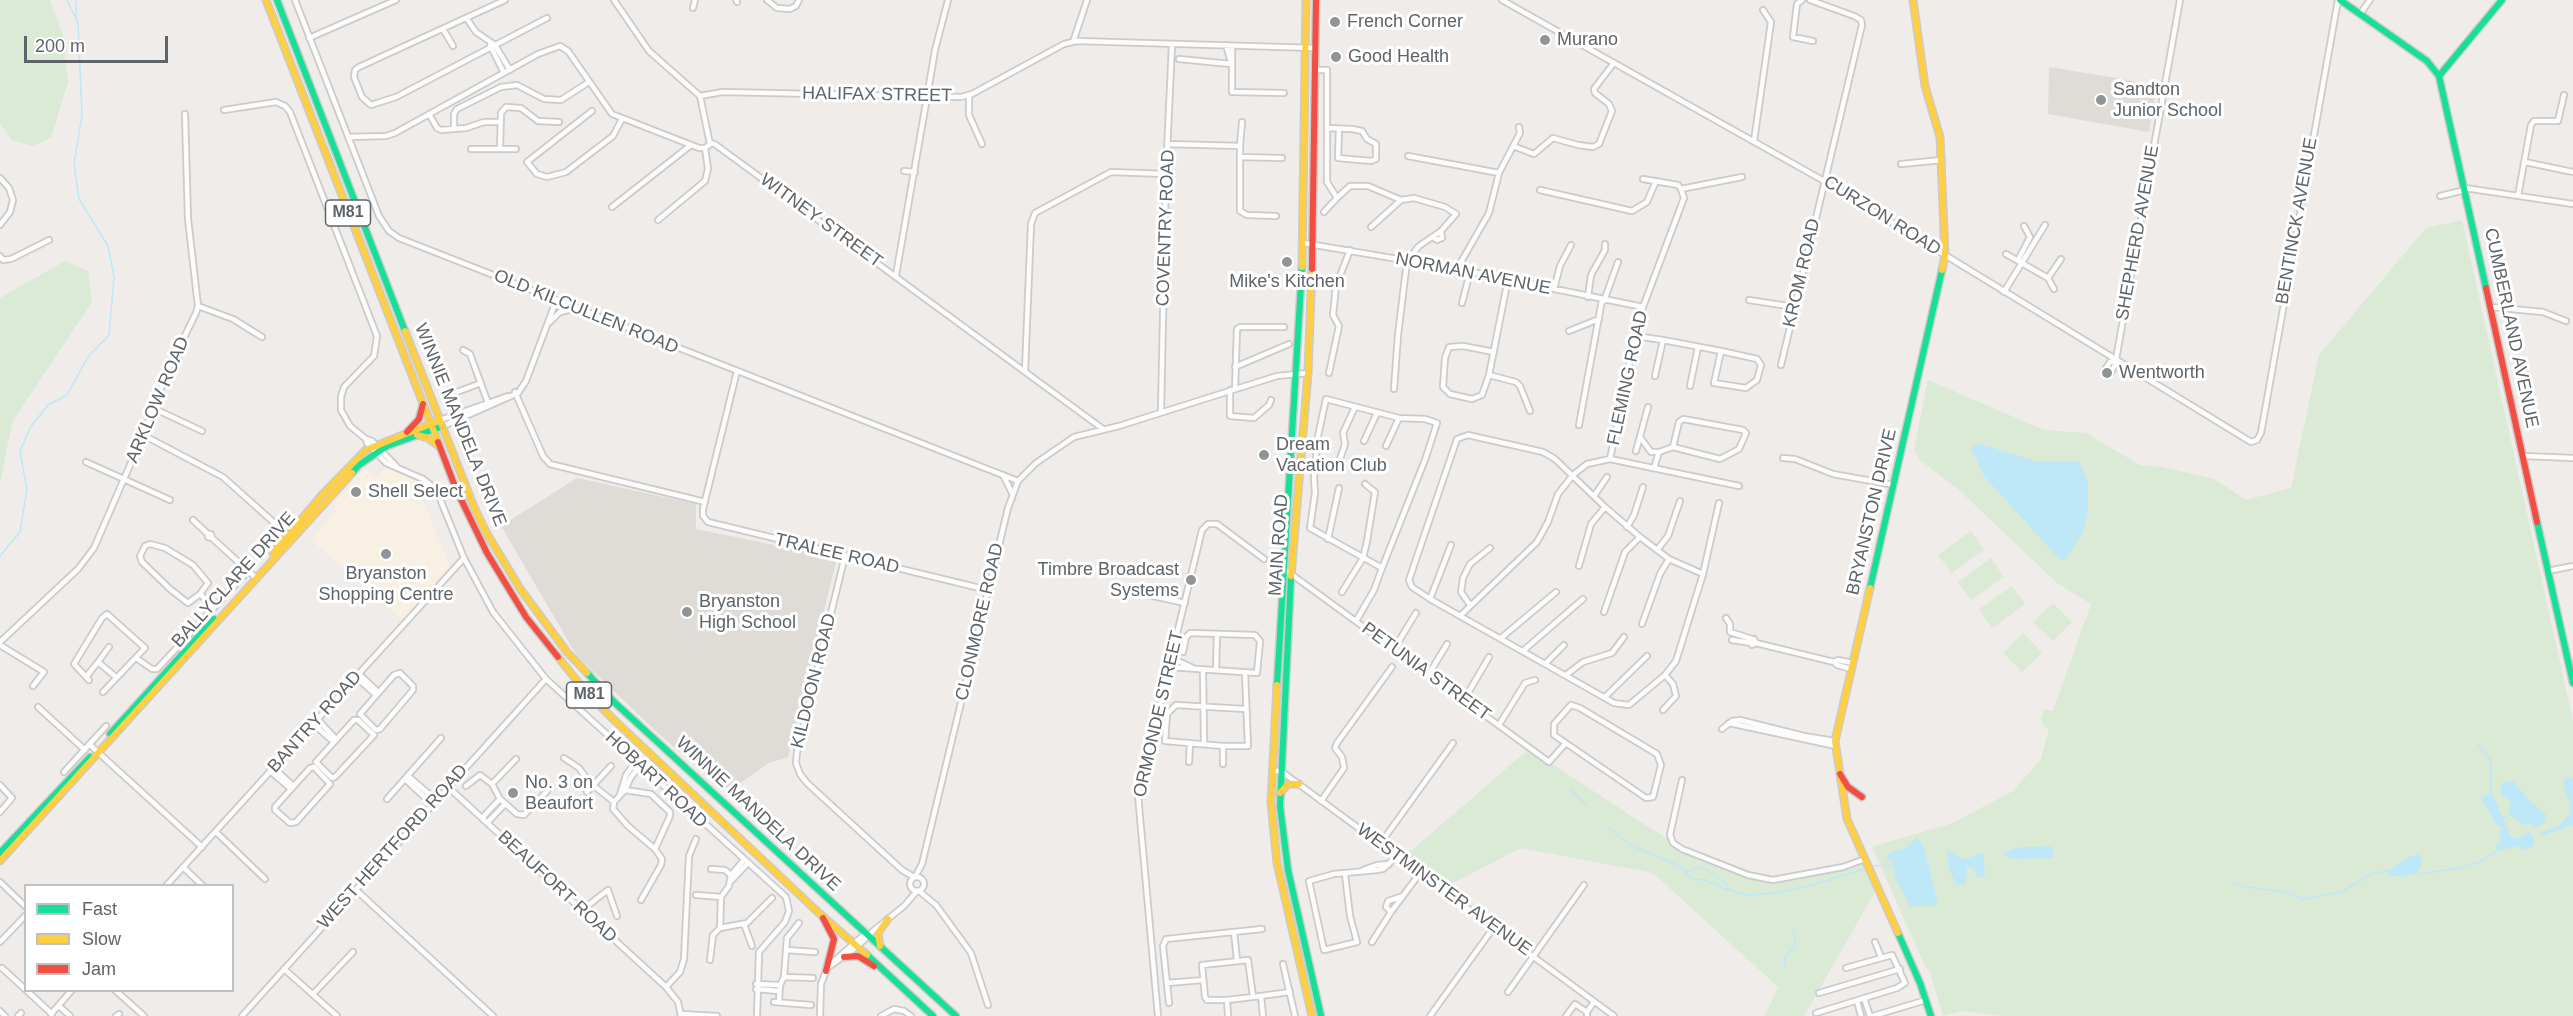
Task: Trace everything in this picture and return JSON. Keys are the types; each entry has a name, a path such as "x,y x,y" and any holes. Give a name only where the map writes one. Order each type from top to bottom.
{"main road":[{"name":"WINNIE MANDELA DRIVE","path":"266,0 461,502 487,553 526,617 562,663 613,719 820,914 856,944 933,1016"},
{"name":"WINNIE MANDELA DRIVE","path":"277,0 441,423 486,532 517,585 567,652 614,702 869,933 881,948 956,1016"},
{"name":"MAIN ROAD","path":"1306,0 1303,243 1297,373 1281,569 1271,818 1277,862 1312,1016"},
{"name":"MAIN ROAD","path":"1316,0 1313,243 1308,373 1292,574 1280,793 1281,827 1288,870 1321,1016"},
{"name":"BRYANSTON DRIVE","path":"1913,0 1925,86 1938,127 1942,160 1945,255 1835,744 1847,819 1931,1016"},
{"path":"2339,0 2427,61 2439,76 2502,0"},
{"name":"CUMBERLAND AVENUE","path":"2439,76 2573,683"},
{"path":"407,432 419,419 423,404"},
{"name":"BALLYCLARE DRIVE","path":"0,861 252,575 290,536 349,466 375,448 407,432 441,423"},
{"name":"BALLYCLARE DRIVE","path":"375,448 417,435 432,426"},
{"path":"417,435 428,438 439,446"},
{"name":"BALLYCLARE DRIVE","path":"0,853 97,752"},
{"path":"1838,771 1848,787 1862,797"},
{"path":"1280,793 1288,784 1299,784"},
{"path":"820,914 834,939 828,969"},
{"path":"881,948 878,933 888,919"},
{"path":"844,957 858,957 887,974"}],"street":[{"name":"OLD KILCULLEN ROAD","path":"295,0 379,216 389,231 405,241 926,442 1018,481"},
{"path":"378,0 381,6"},
{"path":"309,38 396,0"},
{"path":"505,0 355,70 356,81 367,103 376,104 413,89 492,45 547,18"},
{"path":"614,0 649,51 700,96 710,144 705,148"},
{"path":"693,8 696,0"},
{"path":"767,0 777,8 789,9 796,6 799,0"},
{"path":"897,276 935,50 948,0"},
{"path":"1073,42 1087,0"},
{"name":"CURZON ROAD","path":"1502,0 1824,181 2248,441 2255,442"},
{"path":"1802,0 1797,4 1792,37 1813,41"},
{"name":"KROM ROAD","path":"1781,365 1862,23 1854,16 1810,0"},
{"name":"SHEPHERD AVENUE","path":"2111,372 2116,360 2180,0"},
{"name":"BENTINCK AVENUE","path":"2255,442 2260,434 2339,0"},
{"path":"2360,14 2370,0"},
{"path":"1754,141 1771,22 1762,10"},
{"path":"467,19 476,32 485,36 510,70"},
{"path":"443,29 453,46"},
{"name":"HALIFAX STREET","path":"700,96 732,92 927,100 969,95 1058,47 1073,42 1315,48"},
{"name":"COVENTRY ROAD","path":"1161,412 1166,174 1172,44"},
{"path":"492,45 504,73"},
{"path":"1226,45 1231,63"},
{"path":"348,137 386,136 551,47 560,46 568,51 607,108 622,119 705,148"},
{"path":"1232,46 1232,92 1284,93"},
{"path":"1179,59 1231,63"},
{"path":"1513,146 1534,154 1551,138 1593,147 1599,144 1612,111 1609,104 1595,93 1594,88 1613,64"},
{"path":"1315,70 1327,70 1327,182 1337,198"},
{"path":"454,129 454,114 457,109 498,88 517,85 544,99 561,100 589,82"},
{"path":"969,95 969,115 982,144"},
{"path":"2518,196 2532,123 2536,120 2558,121 2564,95"},
{"name":"HOBART ROAD","path":"224,110 266,102 282,104 290,112 376,336 374,357 349,380 341,397 345,418 399,469 423,479 436,489 464,558 497,619 546,679 786,897 789,911 785,922 760,949 756,986 757,1016"},
{"path":"500,149 502,110 513,106 524,110 535,120 559,122"},
{"path":"592,111 527,162 537,174 547,177 566,172 613,136 622,119"},
{"path":"185,114 188,219 198,306 225,315 262,337"},
{"path":"429,114 438,129 466,128 484,122 501,122"},
{"path":"1242,122 1240,211 1247,215 1276,216"},
{"path":"1457,269 1489,213 1499,173 1520,133 1519,127"},
{"path":"1327,128 1339,129 1363,132 1376,144 1376,159 1371,161 1338,158 1339,129"},
{"name":"WITNEY STREET","path":"710,144 716,145 897,276 1103,429"},
{"path":"1168,144 1240,146"},
{"path":"612,207 691,145"},
{"path":"658,220 705,181 708,169 705,148"},
{"path":"471,149 516,149"},
{"path":"1408,156 1499,173"},
{"path":"1240,157 1282,159"},
{"path":"1901,164 1942,160"},
{"path":"2525,162 2573,172"},
{"path":"904,171 915,172"},
{"path":"1025,371 1031,224 1035,213 1111,172 1166,174"},
{"path":"1643,179 1678,185 1681,189 1742,177"},
{"path":"0,178 9,188 13,200 10,212 0,225"},
{"path":"1540,190 1632,211 1647,202 1656,181"},
{"path":"1324,212 1347,187 1355,185 1373,188 1401,200 1414,198 1445,207 1456,213 1441,231 1419,246 1407,261 1398,330 1394,389"},
{"name":"FLEMING ROAD","path":"1461,615 1537,542 1548,522 1558,494 1573,475 1587,464 1610,459 1635,336 1643,307 1684,198 1681,189"},
{"path":"2440,196 2465,189 2573,204"},
{"path":"1371,227 1401,200"},
{"path":"2020,261 2045,225"},
{"path":"2004,292 2030,237 2024,226"},
{"path":"0,256 3,260 12,260 49,240"},
{"name":"NORMAN AVENUE","path":"1303,243 1457,269 1643,307"},
{"path":"1588,297 1591,275 1605,250 1605,244"},
{"path":"1554,289 1560,266 1571,245"},
{"path":"1329,374 1339,326 1333,315 1336,286 1350,250"},
{"path":"2006,254 2048,278 2054,289"},
{"path":"2048,278 2061,259"},
{"path":"1579,425 1603,300 1617,262"},
{"path":"1462,303 1470,272"},
{"path":"1494,352 1463,346 1449,347 1445,357 1443,387 1450,394 1477,398 1482,394 1489,375 1494,352 1508,279"},
{"path":"1749,300 1794,307"},
{"name":"BALLYCLARE DRIVE","path":"441,423 516,393 528,375 556,301"},
{"name":"ARKLOW ROAD","path":"0,644 88,559 125,478 168,370 198,306"},
{"path":"2491,307 2543,312 2566,321"},
{"path":"548,324 560,312 576,308"},
{"path":"1569,331 1599,319"},
{"path":"1271,400 1269,405 1254,418 1230,416 1237,329 1240,327 1284,327"},
{"path":"1635,336 1721,351 1758,360 1761,365 1757,380 1746,388 1715,384 1721,351"},
{"path":"1655,376 1663,340"},
{"path":"1235,367 1289,344"},
{"path":"1690,386 1698,347"},
{"path":"463,350 470,354 488,403"},
{"path":"2106,368 2110,362 2116,360"},
{"path":"516,393 547,462 705,502 737,371"},
{"path":"1103,429 1277,376 1308,373"},
{"path":"1489,375 1516,382 1520,386 1530,411"},
{"path":"457,392 481,382"},
{"name":"BALLYCLARE DRIVE","path":"441,423 516,393"},
{"path":"1356,621 1374,590 1437,424 1434,420 1399,418 1326,399 1321,414 1310,526 1312,530 1382,568"},
{"path":"1636,451 1648,406"},
{"path":"1340,459 1345,444 1344,432 1355,407"},
{"path":"153,408 202,431"},
{"path":"1364,441 1377,413"},
{"path":"1386,446 1399,418"},
{"path":"1640,437 1648,449 1659,452 1673,447 1724,458 1742,445 1746,433 1743,430 1683,419 1679,422 1673,447"},
{"name":"CLONMORE ROAD","path":"924,886 922,864 1012,494 1018,481 1026,472 1065,440 1103,429"},
{"path":"143,435 223,477 290,536"},
{"path":"1703,574 1669,559 1640,537 1555,459 1544,452 1468,435 1458,437 1409,576 1412,587 1430,598 1618,705 1629,705 1665,675 1677,657 1703,574 1719,503"},
{"path":"1654,468 1659,452"},
{"path":"2524,456 2573,458"},
{"path":"1783,458 1795,459 1833,474 1894,484"},
{"path":"1610,459 1739,486"},
{"path":"86,462 170,500"},
{"path":"1012,494 1004,475 1026,472"},
{"path":"1594,496 1607,477"},
{"path":"1342,592 1362,558 1375,493 1365,484"},
{"path":"1627,526 1634,515 1643,487"},
{"path":"1328,539 1339,488"},
{"path":"1657,550 1668,536 1680,501"},
{"name":"TRALEE ROAD","path":"705,502 703,516 710,523 988,590"},
{"path":"1580,566 1591,524 1605,507"},
{"path":"136,658 152,669 157,669 214,607 252,575 193,520"},
{"name":"ORMONDE STREET","path":"1158,1016 1138,805 1142,776 1202,530 1208,525 1217,524 1264,559"},
{"path":"1604,612 1625,552 1640,537"},
{"path":"812,548 814,541"},
{"path":"150,544 165,548 193,565 208,583 200,594 192,602 186,602 142,562 140,556 145,546 150,544"},
{"path":"1430,598 1451,545"},
{"path":"1470,605 1461,592 1463,578 1470,564 1490,548"},
{"name":"KILDOON ROAD","path":"844,556 796,752 796,764 807,783 902,870 923,880"},
{"name":"BANTRY ROAD","path":"167,884 464,558"},
{"path":"1642,624 1660,574 1669,559"},
{"path":"2548,571 2573,566"},
{"name":"PETUNIA STREET","path":"1281,569 1292,574 1549,762 1565,744"},
{"path":"1126,590 1185,603"},
{"path":"1501,638 1556,592"},
{"path":"200,594 214,607"},
{"path":"1524,650 1583,599"},
{"path":"1395,649 1416,613"},
{"path":"103,692 144,649 144,645 105,615 74,664 88,679 109,647"},
{"path":"1726,618 1730,624 1730,632 1753,642"},
{"path":"1169,667 1258,672 1260,639 1255,636 1188,633 1183,652"},
{"path":"1216,635 1216,670"},
{"path":"1566,675 1583,662 1612,653 1624,638"},
{"path":"1732,640 1753,642 1834,662 1838,660 1852,666"},
{"path":"0,644 44,672 33,686"},
{"path":"1429,674 1447,644"},
{"path":"1546,663 1564,645"},
{"path":"1605,697 1647,656"},
{"path":"1464,700 1489,657"},
{"path":"1171,658 1193,668"},
{"path":"98,662 116,678"},
{"path":"1321,801 1344,768 1342,757 1335,748 1336,743 1392,667"},
{"path":"1203,670 1204,744"},
{"path":"1245,672 1248,745 1223,746 1166,742 1167,714 1176,705 1245,709"},
{"path":"398,673 414,688 378,730 360,714 377,694 398,673"},
{"path":"357,675 377,694"},
{"path":"1663,710 1676,696 1673,684 1665,675"},
{"name":"WEST HERTFORD ROAD","path":"242,1016 546,679"},
{"path":"1499,725 1525,683 1535,680"},
{"path":"1568,706 1575,706 1657,754 1661,765 1653,797 1646,798 1565,744 1554,735 1553,727 1568,706"},
{"path":"38,707 85,750"},
{"path":"354,720 358,720 374,735 334,778 316,762 335,741 354,720"},
{"path":"1722,729 1729,723 1740,720 1835,744"},
{"path":"315,722 335,741"},
{"path":"64,772 106,726"},
{"path":"387,799 441,738"},
{"path":"1189,762 1190,744"},
{"path":"1380,844 1453,744"},
{"path":"90,745 202,847"},
{"path":"1223,746 1223,764"},
{"path":"564,758 579,768 614,802"},
{"path":"492,784 516,759"},
{"path":"622,792 627,773 636,761"},
{"path":"587,792 611,766"},
{"path":"640,766 614,802 613,810 655,849 662,862 641,900"},
{"path":"313,767 330,783 296,822 291,824 275,809 292,788 313,767"},
{"path":"272,769 292,788"},
{"path":"1272,771 1281,771"},
{"name":"WESTMINSTER AVENUE","path":"1281,771 1614,1016"},
{"path":"466,786 480,775 492,784 505,804 517,814 524,815 548,790"},
{"path":"1142,776 1149,778"},
{"path":"406,778 434,802"},
{"path":"1682,780 1670,835 1672,841 1682,849 1748,875 1773,880 1843,867 1865,859"},
{"path":"0,785 12,798 0,813"},
{"name":"BEAUFORT ROAD","path":"448,787 666,987 678,1002 681,1015"},
{"path":"622,792 651,794 669,810 670,816 655,849"},
{"path":"482,818 500,799"},
{"path":"487,823 505,804"},
{"path":"214,833 265,879"},
{"path":"666,987 680,972 683,963 689,856 696,839"},
{"path":"1345,874 1350,916 1357,942 1324,950 1308,882 1330,875 1360,872 1372,866 1389,864 1396,856"},
{"path":"710,960 713,936 720,928 721,897 745,862"},
{"name":"CLONMORE ROAD","path":"910,885 922,864"},
{"path":"183,867 202,884"},
{"path":"711,869 725,870 732,878"},
{"name":"KILDOON ROAD","path":"902,870 910,885"},
{"path":"1372,942 1420,873"},
{"path":"1,883 24,905"},
{"path":"904,906 910,885 928,897"},
{"path":"1508,992 1584,885"},
{"path":"819,1016 821,984 828,969 904,906 924,886 928,897 971,953 988,1005"},
{"path":"356,890 493,1016"},
{"path":"582,910 608,890 617,916"},
{"path":"696,895 721,897"},
{"path":"1391,912 1386,907 1389,900 1403,896"},
{"path":"720,928 744,924 772,898"},
{"path":"0,942 24,917"},
{"path":"799,923 788,935 784,977 777,1002 811,1005"},
{"path":"744,924 752,946"},
{"path":"1430,1016 1494,927"},
{"path":"1169,1003 1163,945 1166,939 1262,929"},
{"path":"1234,932 1237,960"},
{"path":"1875,942 1881,957"},
{"path":"828,969 856,944"},
{"path":"786,950 815,952"},
{"path":"313,994 352,952"},
{"path":"1816,1012 1904,985 1900,969 1892,955 1846,968"},
{"path":"1253,996 1250,962 1247,959 1203,963 1206,1000 1227,1000 1290,992"},
{"path":"1283,964 1295,1016"},
{"path":"2,968 24,988"},
{"path":"284,969 337,1016"},
{"path":"1819,993 1900,969"},
{"path":"784,977 813,978"},
{"path":"1167,983 1203,980"},
{"path":"756,986 780,988"},
{"path":"28,992 51,1015 70,992"},
{"path":"117,992 144,1016"},
{"path":"1261,996 1263,1016"},
{"path":"1579,1007 1586,996"},
{"path":"1864,998 1871,1016 1926,1000"},
{"path":"1227,1000 1228,1016"},
{"path":"1857,1001 1861,1016"},
{"path":"1566,1016 1574,1005 1587,1014 1594,1002"},
{"path":"58,1006 70,1016"},
{"path":"881,1016 894,1010 904,1011 911,1016"},
{"path":"0,1011 5,1016"},
{"path":"681,1015 717,1016"}],"shaded area":[{"name":"Sandton Junior School","path":"2049,67 2157,85 2149,132 2048,114"},
{"name":"Bryanston Shopping Centre","path":"390,463 416,482 450,567 403,620 311,540 338,509 333,504 365,469 376,478"},
{"name":"Bryanston High School","path":"577,478 696,504 696,529 837,558 788,757 769,763 736,786 726,788 708,777 659,734 577,656 501,526"}],"green space":[{"path":"0,0 50,0 63,36 68,82 51,138 32,146 12,140 0,123"},
{"path":"2462,220 2573,721 2573,1016 2003,1016 1962,1011 1943,1016 1930,972 1925,966 1872,847 1953,823 2013,791 2041,759 2049,729 2043,726 2041,717 2045,709 2053,711 2091,604 2057,583 1958,489 1920,460 1914,450 1928,380 2044,430 2086,433 2140,465 2162,467 2214,479 2246,500 2291,488 2319,355 2426,228"},
{"path":"65,261 88,271 92,302 12,422 0,483 0,298"},
{"path":"1971,531 1984,550 1952,573 1938,555"},
{"path":"1991,558 2004,577 1971,600 1958,582"},
{"path":"2012,586 2025,604 1992,628 1979,609"},
{"path":"2053,603 2072,622 2053,641 2033,622"},
{"path":"2023,633 2042,653 2022,672 2003,653"},
{"path":"1529,749 1673,843 1777,880 1848,866 1863,860 1876,890 1804,1016 1765,1016 1778,987 1653,873 1521,848 1445,887 1405,856"}],"water":[{"path":"1977,443 2035,461 2079,461 2088,483 2088,509 2083,532 2067,557 2061,561 1984,476 1971,448"},
{"path":"2570,777 2573,779 2573,825 2541,836 2540,833 2558,826 2569,815 2570,805 2563,780"},
{"path":"2514,781 2528,800 2544,812 2546,815 2544,823 2535,827 2532,824 2524,825 2513,817 2509,811 2511,801 2502,795 2500,790 2502,783"},
{"path":"2492,793 2511,837 2517,839 2529,832 2535,841 2531,848 2525,850 2519,846 2497,851 2496,847 2501,840 2499,833 2503,828 2496,824 2482,800 2482,797"},
{"path":"1917,837 1924,847 1938,903 1935,906 1910,906 1895,878 1893,860 1886,859 1889,853 1905,848"},
{"path":"2048,846 2053,848 2053,857 2016,859 2004,856 2004,853 2015,848"},
{"path":"1947,849 1964,860 1983,852 1985,876 1978,878 1973,868 1967,866 1966,884 1957,885 1949,870"},
{"path":"2418,854 2423,861 2416,873 2403,877 2388,875 2387,872 2403,860"}],"waterway":[{"path":"0,556 20,532 27,489 20,452 30,428 48,405 67,395 88,357 109,335 114,277 108,246 79,199 74,164 82,115 78,23 67,0"},
{"path":"76,0 76,17"},
{"path":"2478,744 2491,761 2491,794"},
{"path":"1570,789 1586,805"},
{"path":"2504,817 2511,814"},
{"path":"1609,828 1630,845 1682,867 1686,872 1702,867 1727,884 1729,890 1747,895 1777,893 1809,886 1864,869"},
{"path":"2416,873 2459,868 2480,862 2497,851"},
{"path":"1871,866 1894,865"},
{"path":"2231,883 2284,892 2303,899 2341,892 2372,874 2392,870"},
{"path":"1686,873 1692,879 1705,880 1728,890"},
{"path":"1784,970 1785,957 1792,950 1796,941 1793,931"}],"traffic: fast":[{"path":"277,0 405,331"},
{"path":"2340,0 2427,61 2439,76 2486,288"},
{"path":"2439,76 2502,0"},
{"path":"1277,685 1302,267"},
{"path":"1870,588 1942,270"},
{"path":"352,473 359,465 387,446 443,426"},
{"path":"2537,522 2573,683"},
{"path":"1291,576 1280,806 1288,870 1321,1016"},
{"path":"110,734 214,619"},
{"path":"587,673 614,702 956,1016"},
{"path":"0,853 90,757"},
{"path":"1898,933 1920,983 1931,1016"},
{"path":"867,955 933,1016"}],"traffic: slow":[{"path":"266,0 438,442"},
{"path":"1302,267 1306,0"},
{"path":"1913,0 1925,86 1940,137 1945,255 1942,270"},
{"path":"1291,576 1308,373 1312,269"},
{"path":"405,331 486,532 521,590 567,652 587,673"},
{"path":"273,553 322,495 366,450 440,420"},
{"path":"417,435 428,438 439,446"},
{"path":"0,861 352,473"},
{"path":"1870,588 1835,741 1847,819 1898,933"},
{"path":"558,657 582,687 613,719 820,914 867,955"},
{"path":"1277,685 1271,802 1277,863 1312,1016"},
{"path":"1280,793 1288,784 1299,784"},
{"path":"880,946 878,933 888,919"}],"traffic: jam":[{"path":"1312,269 1316,0"},
{"path":"2486,288 2537,522"},
{"path":"407,432 419,419 423,404"},
{"path":"438,442 456,489 487,553 526,617 558,657"},
{"path":"1840,774 1848,787 1862,797"},
{"path":"823,918 834,939 826,971"},
{"path":"844,957 858,956 874,966"}],"place":[{"name":"French Corner","path":"1335,22"},
{"name":"Murano","path":"1545,40"},
{"name":"Good Health","path":"1336,57"},
{"name":"Sandton Junior School","path":"2101,100"},
{"name":"Mike's Kitchen","path":"1287,262"},
{"name":"Wentworth","path":"2107,373"},
{"name":"Dream Vacation Club","path":"1264,455"},
{"name":"Shell Select","path":"356,492"},
{"name":"Bryanston Shopping Centre","path":"386,554"},
{"name":"Timbre Broadcast Systems","path":"1191,580"},
{"name":"Bryanston High School","path":"687,612"},
{"name":"No. 3 on Beaufort","path":"513,793"}]}
